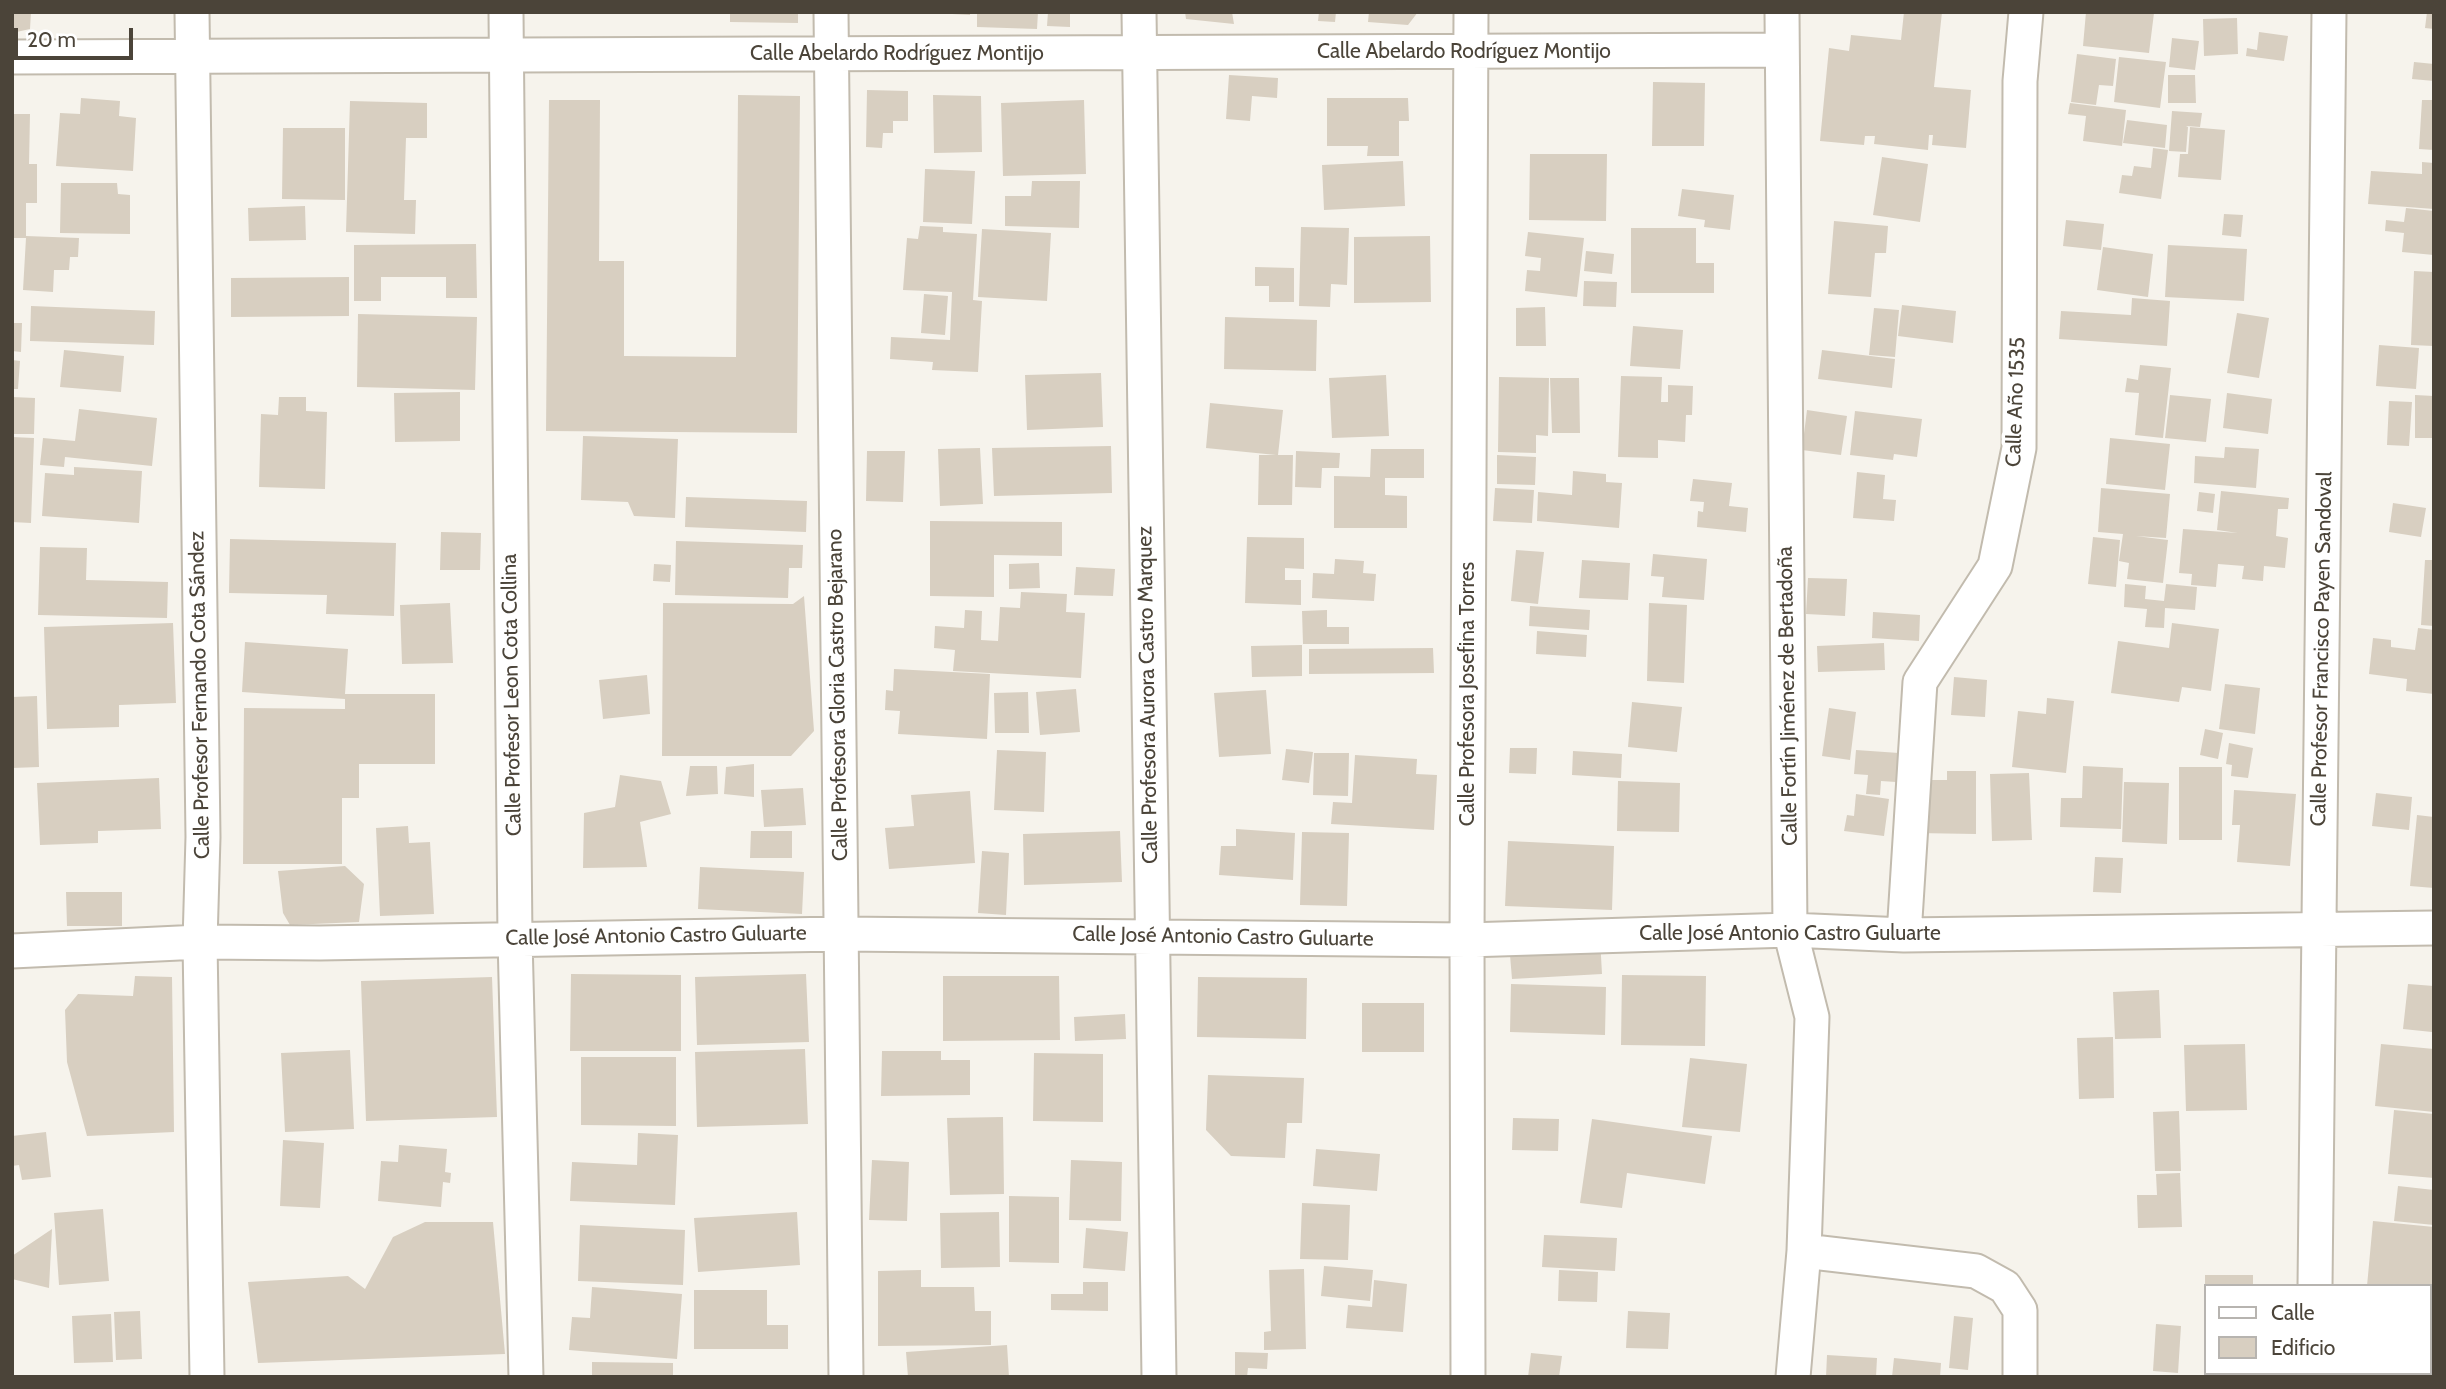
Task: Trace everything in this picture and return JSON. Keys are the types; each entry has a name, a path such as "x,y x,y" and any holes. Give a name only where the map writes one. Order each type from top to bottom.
{"street":[{"name":"Calle Profesor Fernando Cota Sández","path":"192,12 203,837 200,942 207,1377"},
{"name":"Calle Profesor Leon Cota Collina","path":"506,12 514,938 526,1377"},
{"name":"Calle Profesora Gloria Castro Bejarano","path":"831,12 846,1377"},
{"name":"Calle Profesora Aurora Castro Marquez","path":"1139,12 1159,1377"},
{"name":"Calle Profesora Josefina Torres","path":"1468,1377 1471,12"},
{"name":"Calle Fortín Jiménez de Bertadoña","path":"1782,12 1790,930 1812,1017 1804,1251 1793,1377"},
{"name":"Calle Año 1535","path":"1904,935 1920,682 1995,566 2019,448 2020,81 2026,12"},
{"name":"Calle Profesor Francisco Payen Sandoval","path":"2315,1284 2329,12"},
{"name":"Calle Abelardo Rodríguez Montijo","path":"12,57 1782,50"},
{"name":"Calle José Antonio Castro Guluarte","path":"12,951 200,942 320,943 840,934 1467,940 1790,930 1904,935 2434,928"},
{"path":"1804,1251 1976,1272 2005,1287 2020,1310 2020,1377"}],"building":[{"path":"12,12 31,12 30,29 12,33"},
{"path":"730,12 798,12 798,23 730,22"},
{"path":"970,12 970,15 952,14"},
{"path":"977,12 1038,12 1037,29 977,27"},
{"path":"1048,12 1070,12 1070,27 1047,26"},
{"path":"1185,12 1232,12 1234,24 1186,19"},
{"path":"1319,12 1336,12 1335,22 1318,21"},
{"path":"1369,12 1418,12 1408,25 1368,22"},
{"path":"1904,12 1942,12 1934,87 1971,90 1966,148 1932,145 1933,135 1929,135 1928,150 1874,144 1875,136 1865,136 1864,145 1820,141 1829,48 1849,51 1851,35 1901,40"},
{"path":"2086,12 2154,13 2149,53 2083,46"},
{"path":"2427,12 2434,12 2434,29 2425,28"},
{"path":"2237,18 2238,54 2204,56 2203,19"},
{"path":"2259,32 2288,36 2284,61 2246,56 2247,48 2257,50"},
{"path":"2172,38 2199,41 2195,70 2169,67"},
{"path":"2077,54 2116,59 2113,86 2099,85 2096,105 2071,102"},
{"path":"2119,57 2166,62 2160,108 2114,102"},
{"path":"2414,62 2434,64 2434,81 2412,79"},
{"path":"1229,75 1278,78 1277,98 1252,96 1250,121 1226,119"},
{"path":"2168,75 2195,75 2196,103 2168,103"},
{"path":"1653,82 1705,83 1704,146 1652,146"},
{"path":"867,90 908,91 908,121 893,121 893,133 883,133 882,148 866,147"},
{"path":"738,95 800,96 797,433 546,431 549,100 600,100 599,261 624,261 624,356 736,357"},
{"path":"933,95 981,96 982,152 934,153"},
{"path":"81,98 120,101 119,116 136,118 133,171 56,166 60,113 80,114"},
{"path":"1327,98 1408,98 1409,121 1399,121 1399,156 1367,156 1368,146 1327,146"},
{"path":"1084,100 1086,174 1003,176 1001,103"},
{"path":"2422,100 2434,100 2434,150 2419,149"},
{"path":"350,101 427,103 427,138 406,138 404,200 416,200 415,234 346,232"},
{"path":"2070,103 2126,110 2122,146 2083,141 2086,116 2068,114"},
{"path":"2172,111 2202,113 2200,127 2186,126 2186,152 2169,151"},
{"path":"12,114 30,114 29,164 37,164 37,203 26,203 26,236 79,238 78,257 70,257 69,270 54,270 53,292 23,290 26,238 12,238"},
{"path":"2127,120 2167,125 2165,148 2123,143"},
{"path":"2190,127 2225,130 2221,180 2178,177 2180,154 2188,154"},
{"path":"283,128 345,128 345,200 282,199"},
{"path":"2153,148 2168,150 2161,199 2119,193 2122,175 2132,176 2134,166 2151,168"},
{"path":"1530,154 1607,154 1606,221 1529,220"},
{"path":"1882,157 1928,164 1920,222 1873,215"},
{"path":"1403,161 1405,206 1324,210 1322,165"},
{"path":"2422,162 2434,163 2434,209 2368,204 2371,171 2422,174"},
{"path":"925,169 975,171 972,224 923,222"},
{"path":"1032,181 1080,181 1079,228 1005,226 1005,196 1031,196"},
{"path":"61,183 117,183 118,194 130,195 130,234 60,233"},
{"path":"1682,189 1734,195 1730,230 1704,227 1705,220 1678,216"},
{"path":"305,206 306,240 249,241 248,208"},
{"path":"2406,208 2434,211 2434,255 2402,252 2404,233 2385,231 2386,220 2404,222"},
{"path":"2224,214 2243,215 2241,237 2222,235"},
{"path":"2066,220 2104,224 2101,250 2063,246"},
{"path":"1834,221 1888,226 1886,253 1875,253 1871,297 1828,294"},
{"path":"920,226 943,227 943,232 977,234 973,300 982,301 978,372 932,370 933,362 890,359 891,337 950,340 952,292 903,290 907,238 918,239"},
{"path":"1301,227 1349,228 1347,285 1331,284 1330,307 1299,306"},
{"path":"1631,228 1696,228 1696,263 1714,263 1714,293 1631,293"},
{"path":"982,229 1051,233 1047,301 978,297"},
{"path":"1528,232 1584,238 1577,297 1525,291 1527,270 1540,271 1541,258 1525,256"},
{"path":"1430,236 1431,302 1354,303 1354,237"},
{"path":"476,244 477,298 446,298 446,277 381,277 381,301 354,301 354,245"},
{"path":"2168,245 2247,249 2244,301 2165,297"},
{"path":"2103,247 2153,254 2148,297 2097,290"},
{"path":"1586,251 1614,254 1612,274 1584,271"},
{"path":"1255,267 1294,268 1294,302 1269,302 1269,286 1255,286"},
{"path":"2414,271 2434,272 2434,346 2411,345"},
{"path":"349,277 349,316 231,317 231,278"},
{"path":"1584,281 1617,282 1616,307 1583,306"},
{"path":"924,294 948,296 945,335 921,333"},
{"path":"2132,298 2170,301 2167,346 2059,339 2061,311 2131,315"},
{"path":"1902,305 1956,311 1953,343 1898,336"},
{"path":"31,306 155,311 154,345 30,341"},
{"path":"1545,307 1546,346 1516,346 1516,308"},
{"path":"1874,308 1899,310 1895,357 1869,355"},
{"path":"2237,313 2269,318 2259,378 2227,373"},
{"path":"358,314 477,317 475,390 357,387"},
{"path":"1225,317 1317,320 1316,371 1224,369"},
{"path":"12,323 22,323 21,352 12,351"},
{"path":"1633,326 1683,330 1680,369 1630,366"},
{"path":"2379,345 2419,348 2416,389 2376,386"},
{"path":"64,350 124,356 121,392 60,387"},
{"path":"1822,350 1895,359 1892,388 1818,379"},
{"path":"12,360 20,361 18,389 12,389"},
{"path":"2140,365 2171,368 2163,438 2135,435 2139,393 2125,392 2127,378 2138,380"},
{"path":"1101,373 1103,427 1027,430 1025,375"},
{"path":"1386,375 1389,436 1332,438 1329,378"},
{"path":"1621,376 1662,377 1661,402 1668,402 1668,385 1693,386 1692,415 1686,415 1685,442 1658,440 1658,458 1618,457"},
{"path":"1499,377 1549,378 1548,436 1536,435 1536,453 1498,452"},
{"path":"1550,378 1579,378 1580,433 1552,433"},
{"path":"460,392 460,441 395,442 394,393"},
{"path":"2227,393 2272,399 2268,434 2223,428"},
{"path":"2170,395 2211,399 2206,442 2165,438"},
{"path":"2415,395 2434,396 2434,438 2415,438"},
{"path":"12,397 35,398 34,434 12,434"},
{"path":"279,397 306,397 306,411 327,412 325,489 259,487 261,414 278,415"},
{"path":"2389,401 2412,402 2409,446 2387,445"},
{"path":"1210,403 1283,410 1278,455 1293,455 1292,505 1258,505 1259,455 1276,455 1206,448"},
{"path":"79,409 157,418 152,466 65,457 64,467 40,465 43,438 75,441"},
{"path":"1807,410 1847,416 1841,455 1802,450"},
{"path":"1855,411 1922,419 1917,457 1894,454 1893,460 1850,455"},
{"path":"583,436 678,439 675,518 634,516 628,502 581,500"},
{"path":"12,437 34,438 31,523 12,522"},
{"path":"2110,438 2170,444 2165,490 2106,484"},
{"path":"1111,446 1112,493 994,496 992,448"},
{"path":"2225,447 2259,449 2256,488 2194,483 2195,456 2224,458"},
{"path":"980,448 983,504 940,506 938,449"},
{"path":"1371,449 1424,449 1424,478 1385,478 1385,495 1407,496 1407,528 1334,528 1334,476 1370,477"},
{"path":"867,451 905,451 903,502 866,501"},
{"path":"1296,451 1340,453 1339,468 1322,468 1321,488 1295,487"},
{"path":"1497,455 1536,457 1535,485 1497,484"},
{"path":"74,467 142,471 139,523 42,516 45,473 74,475"},
{"path":"1573,471 1606,474 1606,482 1622,483 1619,528 1537,521 1538,492 1572,495"},
{"path":"1857,472 1885,475 1883,499 1896,500 1894,521 1853,518"},
{"path":"1693,479 1732,483 1729,506 1748,508 1746,532 1697,527 1698,511 1703,512 1704,502 1690,501"},
{"path":"1495,488 1534,490 1532,523 1493,521"},
{"path":"2101,488 2170,494 2166,538 2136,536 2168,540 2163,583 2127,579 2129,563 2119,561 2123,534 2098,532"},
{"path":"2221,491 2289,498 2288,509 2278,509 2276,536 2288,538 2285,568 2264,566 2263,581 2242,579 2244,566 2218,564 2216,587 2191,585 2192,574 2179,573 2183,529 2238,533 2217,530"},
{"path":"2199,492 2215,494 2213,513 2197,511"},
{"path":"686,497 807,501 806,532 685,527"},
{"path":"2393,503 2426,508 2421,537 2389,532"},
{"path":"930,521 1062,522 1062,556 994,555 994,597 930,596"},
{"path":"441,532 481,533 480,570 440,570"},
{"path":"1247,537 1304,538 1304,569 1285,568 1285,580 1301,580 1301,605 1245,603"},
{"path":"2093,537 2120,540 2116,587 2088,584"},
{"path":"230,539 396,543 394,616 326,614 327,595 229,593"},
{"path":"676,541 803,545 802,568 789,568 788,598 675,595"},
{"path":"40,547 87,548 86,580 168,582 167,618 38,615"},
{"path":"1516,550 1544,552 1538,604 1511,601"},
{"path":"1653,554 1707,559 1704,600 1662,597 1664,577 1651,576"},
{"path":"1335,559 1364,561 1363,573 1376,574 1374,601 1312,598 1313,573 1334,574"},
{"path":"1582,560 1630,563 1628,600 1579,598"},
{"path":"2425,560 2434,560 2434,626 2421,625"},
{"path":"1039,563 1040,588 1009,589 1009,564"},
{"path":"654,564 671,565 670,582 653,581"},
{"path":"1076,567 1115,569 1113,596 1074,595"},
{"path":"1808,578 1847,579 1845,616 1806,614"},
{"path":"2125,584 2146,586 2145,599 2164,601 2166,584 2197,587 2195,610 2165,608 2164,628 2145,627 2147,609 2124,607"},
{"path":"1021,592 1067,594 1066,612 1085,613 1081,678 953,671 955,650 934,648 935,626 964,628 965,610 982,611 981,640 998,641 1000,607 1020,608"},
{"path":"804,596 814,731 791,756 662,756 663,603 793,604"},
{"path":"450,603 453,663 402,664 400,605"},
{"path":"1649,603 1687,605 1684,683 1647,681"},
{"path":"1530,606 1590,610 1589,630 1529,626"},
{"path":"1327,610 1327,627 1349,627 1349,644 1303,644 1302,611"},
{"path":"1873,612 1920,615 1919,641 1872,638"},
{"path":"173,623 176,703 119,705 119,727 47,729 44,627"},
{"path":"2172,623 2219,629 2211,691 2182,687 2179,702 2111,693 2118,641 2169,648"},
{"path":"2418,628 2434,630 2434,694 2406,691 2407,679 2369,674 2373,638 2391,640 2391,647 2415,650"},
{"path":"1537,631 1587,635 1586,657 1536,654"},
{"path":"245,642 348,649 345,694 435,694 435,764 359,764 359,798 342,798 342,864 243,864 244,708 345,709 345,699 242,692"},
{"path":"1884,643 1885,670 1818,672 1817,646"},
{"path":"1302,645 1302,676 1252,677 1251,646"},
{"path":"1433,648 1434,673 1309,674 1309,649"},
{"path":"894,669 990,674 987,739 898,734 900,711 885,710 886,690 893,691"},
{"path":"647,675 650,714 603,719 599,680"},
{"path":"1954,677 1987,680 1985,717 1951,715"},
{"path":"2225,684 2260,688 2255,734 2219,729"},
{"path":"1076,689 1080,732 1040,735 1036,692"},
{"path":"1266,690 1271,754 1219,757 1214,693"},
{"path":"1028,692 1029,733 995,733 994,693"},
{"path":"37,696 39,767 12,768 12,697"},
{"path":"2047,698 2074,701 2066,773 2012,767 2018,711 2046,714"},
{"path":"1632,702 1682,707 1677,752 1628,747"},
{"path":"1829,708 1856,712 1850,760 1822,756"},
{"path":"2205,729 2223,733 2218,759 2200,755"},
{"path":"2229,743 2253,748 2248,778 2231,776 2232,765 2226,764"},
{"path":"1510,748 1537,748 1536,774 1509,773"},
{"path":"1286,749 1313,752 1309,783 1282,780"},
{"path":"997,750 1046,752 1044,812 994,810"},
{"path":"1856,750 1899,753 1896,782 1881,781 1880,795 1866,794 1868,775 1854,774"},
{"path":"1573,751 1622,754 1621,778 1572,775"},
{"path":"1314,753 1349,753 1348,796 1313,795"},
{"path":"1355,755 1417,759 1416,774 1437,775 1434,830 1331,824 1333,802 1352,803"},
{"path":"754,764 754,797 724,794 726,767"},
{"path":"690,766 717,766 718,794 686,796"},
{"path":"2083,766 2123,768 2121,829 2060,827 2061,798 2082,798"},
{"path":"2179,767 2222,767 2222,840 2179,840"},
{"path":"1947,771 1976,771 1976,834 1916,833 1916,780 1947,780"},
{"path":"2029,773 2032,840 1992,841 1990,774"},
{"path":"620,775 661,781 671,814 640,822 647,867 583,868 584,813 615,807"},
{"path":"159,778 161,829 98,831 98,843 40,845 37,783"},
{"path":"1618,781 1680,783 1679,832 1617,831"},
{"path":"2124,782 2169,783 2167,844 2122,842"},
{"path":"803,788 806,825 764,827 761,790"},
{"path":"2234,790 2296,794 2290,866 2237,862 2240,825 2232,825"},
{"path":"970,791 975,863 889,869 885,828 914,826 911,795"},
{"path":"2376,793 2412,797 2409,830 2372,826"},
{"path":"1856,794 1889,799 1884,836 1844,831 1847,815 1854,816"},
{"path":"2417,815 2434,817 2434,888 2410,886"},
{"path":"408,826 409,843 430,842 434,914 380,916 376,828"},
{"path":"1236,829 1295,833 1293,880 1219,875 1221,846 1236,846"},
{"path":"751,831 792,831 792,858 750,858"},
{"path":"1120,831 1122,882 1024,885 1023,834"},
{"path":"1302,832 1349,833 1347,906 1300,905"},
{"path":"1508,841 1614,846 1612,910 1505,906"},
{"path":"982,851 1009,853 1006,915 978,913"},
{"path":"2095,857 2123,858 2121,893 2093,892"},
{"path":"345,866 364,884 359,922 290,925 283,913 278,871"},
{"path":"700,867 804,872 802,914 698,909"},
{"path":"66,892 122,892 122,926 67,926"},
{"path":"1600,938 1602,974 1512,979 1509,943"},
{"path":"571,974 681,975 681,1051 570,1051"},
{"path":"806,974 809,1042 697,1045 695,977"},
{"path":"1622,975 1706,976 1705,1046 1621,1045"},
{"path":"135,976 172,977 174,1132 87,1136 67,1062 65,1010 78,994 133,996"},
{"path":"943,976 1059,976 1060,1040 943,1041"},
{"path":"492,977 497,1117 366,1121 361,981"},
{"path":"1198,977 1307,978 1306,1039 1197,1037"},
{"path":"1511,984 1606,987 1605,1035 1510,1032"},
{"path":"2408,984 2434,986 2432,1032 2403,1029"},
{"path":"2159,990 2161,1038 2115,1039 2113,992"},
{"path":"1362,1003 1424,1003 1424,1052 1362,1052"},
{"path":"1125,1014 1126,1039 1075,1041 1074,1017"},
{"path":"2113,1037 2114,1098 2079,1099 2077,1038"},
{"path":"2245,1044 2247,1110 2186,1111 2184,1045"},
{"path":"2381,1044 2434,1049 2434,1112 2375,1106"},
{"path":"805,1049 808,1124 697,1127 695,1052"},
{"path":"350,1050 354,1129 285,1132 281,1053"},
{"path":"882,1051 941,1051 941,1060 970,1060 970,1095 881,1096"},
{"path":"1034,1053 1103,1054 1103,1122 1033,1121"},
{"path":"581,1057 676,1057 676,1126 581,1125"},
{"path":"1690,1058 1747,1064 1740,1132 1682,1127"},
{"path":"1208,1075 1304,1078 1302,1123 1287,1123 1285,1158 1231,1156 1206,1130"},
{"path":"2394,1110 2434,1114 2434,1178 2388,1174"},
{"path":"2179,1111 2181,1171 2155,1171 2153,1112"},
{"path":"1003,1117 1004,1194 950,1195 947,1118"},
{"path":"1513,1118 1559,1119 1558,1151 1512,1150"},
{"path":"1592,1119 1712,1136 1705,1184 1627,1173 1622,1208 1580,1203"},
{"path":"46,1132 51,1177 22,1180 19,1165 12,1166 12,1136"},
{"path":"638,1133 678,1135 675,1205 570,1201 572,1162 637,1165"},
{"path":"283,1140 324,1143 320,1208 280,1206"},
{"path":"399,1145 447,1149 445,1172 451,1173 450,1183 443,1182 441,1207 378,1201 381,1161 398,1162"},
{"path":"1316,1149 1380,1154 1377,1191 1313,1186"},
{"path":"872,1160 909,1162 907,1221 869,1220"},
{"path":"1071,1160 1122,1162 1121,1221 1069,1220"},
{"path":"2180,1173 2182,1227 2138,1228 2137,1195 2157,1195 2156,1174"},
{"path":"2398,1186 2434,1190 2434,1225 2394,1221"},
{"path":"1009,1196 1059,1197 1059,1263 1009,1262"},
{"path":"1302,1203 1350,1205 1348,1260 1300,1259"},
{"path":"103,1209 109,1281 59,1285 54,1213"},
{"path":"797,1212 800,1265 698,1272 694,1218"},
{"path":"999,1212 1000,1267 941,1268 940,1213"},
{"path":"2373,1221 2434,1227 2434,1318 2432,1284 2367,1284"},
{"path":"425,1222 493,1222 505,1354 258,1363 248,1282 348,1276 365,1289 393,1237"},
{"path":"580,1225 685,1230 683,1285 578,1281"},
{"path":"1086,1228 1128,1232 1125,1271 1083,1268"},
{"path":"52,1229 49,1288 12,1279 12,1256"},
{"path":"1544,1235 1617,1238 1615,1271 1542,1267"},
{"path":"1324,1266 1373,1270 1370,1301 1321,1296"},
{"path":"1304,1269 1306,1349 1264,1350 1264,1332 1271,1331 1269,1270"},
{"path":"921,1270 921,1287 974,1287 975,1311 991,1311 991,1345 878,1346 878,1271"},
{"path":"1559,1270 1598,1272 1597,1302 1558,1301"},
{"path":"2205,1275 2253,1275 2253,1284 2205,1284"},
{"path":"1374,1280 1407,1284 1403,1332 1346,1328 1348,1305 1372,1307"},
{"path":"1083,1282 1108,1282 1108,1311 1051,1310 1051,1294 1083,1294"},
{"path":"592,1287 682,1294 677,1359 569,1350 572,1317 590,1318"},
{"path":"694,1290 767,1290 767,1325 788,1325 788,1349 694,1349"},
{"path":"140,1311 142,1359 116,1360 114,1312"},
{"path":"1628,1311 1670,1313 1668,1349 1626,1348"},
{"path":"111,1314 113,1362 74,1363 72,1316"},
{"path":"1954,1316 1973,1318 1968,1370 1949,1368"},
{"path":"2432,1322 2434,1323 2432,1371"},
{"path":"2156,1324 2181,1326 2178,1373 2153,1371"},
{"path":"1007,1345 1009,1377 908,1377 906,1352"},
{"path":"1235,1352 1268,1353 1267,1369 1248,1368 1247,1377 1235,1377"},
{"path":"1531,1353 1562,1356 1559,1377 1528,1377"},
{"path":"1827,1355 1877,1358 1876,1377 1826,1377"},
{"path":"1894,1358 1941,1363 1940,1377 1892,1377"},
{"path":"592,1362 673,1363 673,1377 592,1377"}]}
